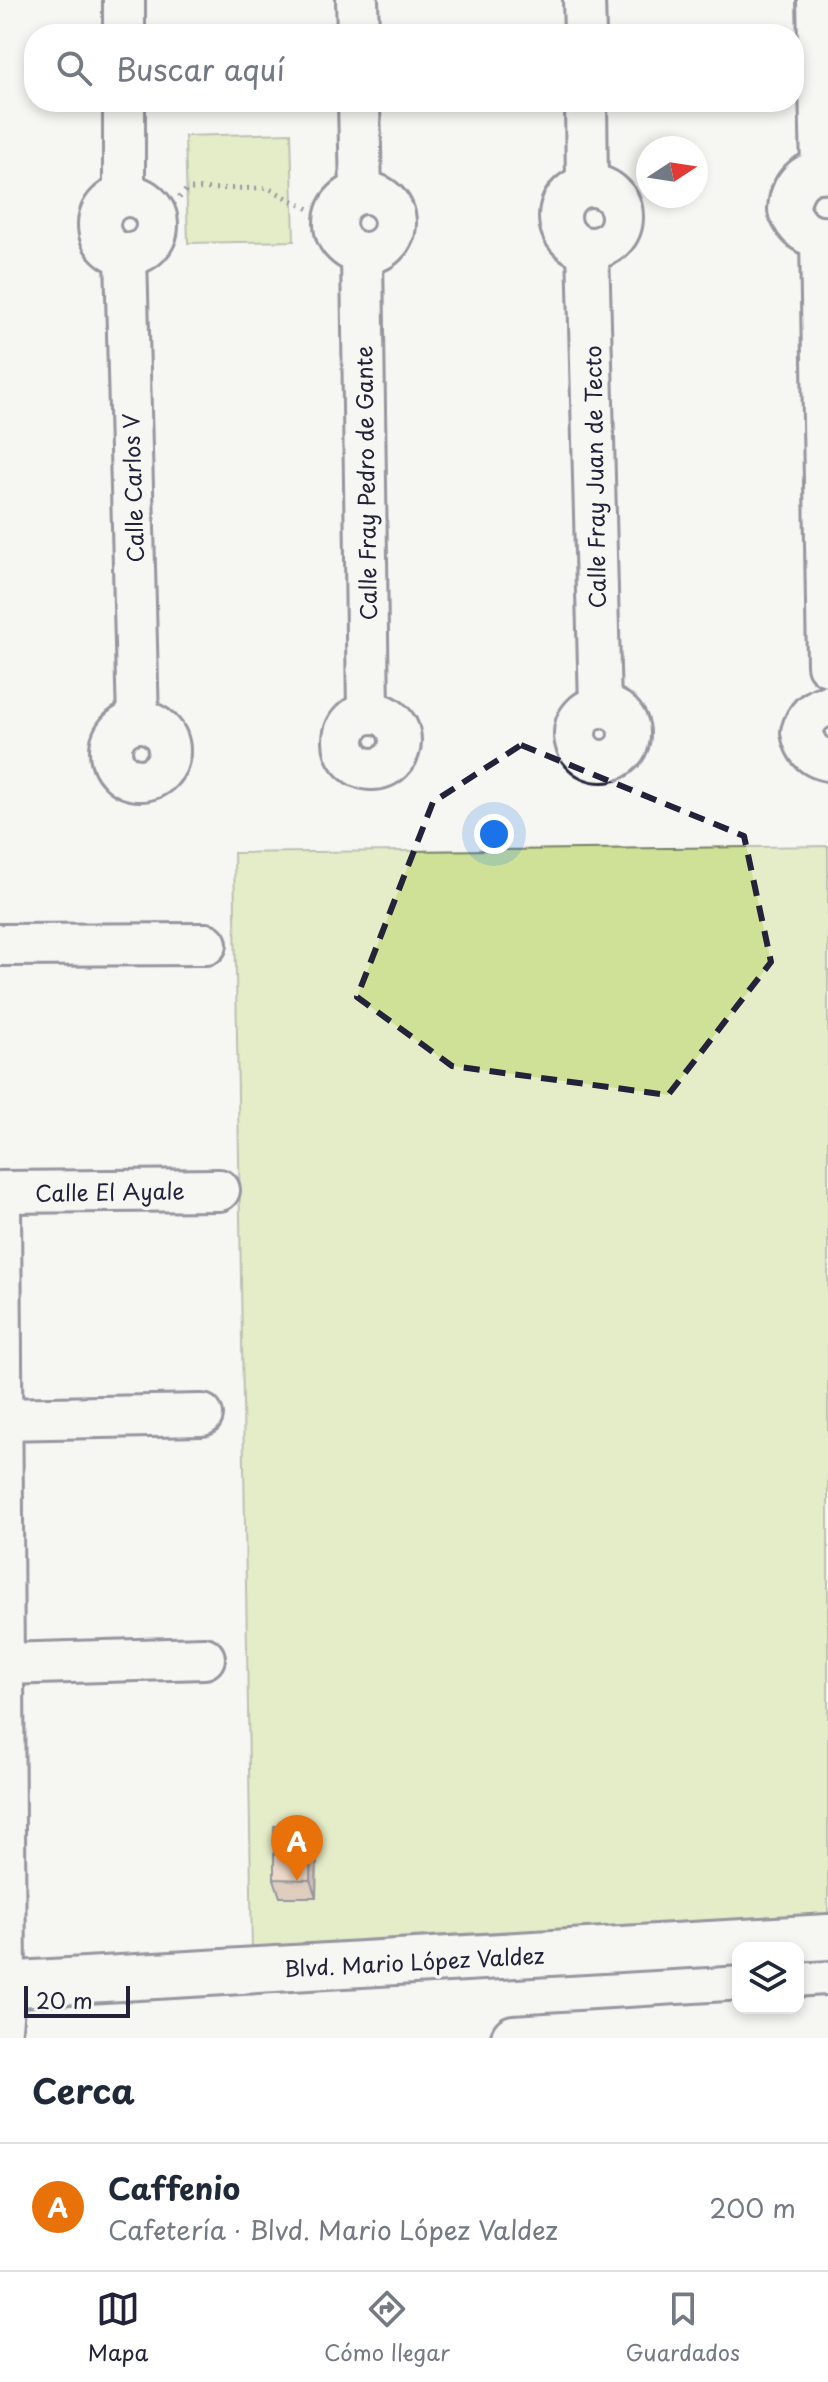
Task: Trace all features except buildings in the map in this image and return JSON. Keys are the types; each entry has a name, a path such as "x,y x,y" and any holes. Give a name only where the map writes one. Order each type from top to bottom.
{"main road":[{"name":"Blvd. Mario López Valdez","path":"3,1985 828,1937"},
{"path":"514,2038 828,2019"}],"street":[{"path":"124,0 124,24"},
{"path":"357,0 358,24"},
{"path":"584,0 585,24"},
{"path":"818,0 825,172 801,179 794,188 789,210 801,230 810,236 825,237 828,665"},
{"path":"124,112 124,195"},
{"path":"348,208 382,199 390,207 395,221 394,231 382,248 362,253 343,243 336,231 348,208 358,112"},
{"name":"Calle Fray Juan de Tecto","path":"586,112 587,186 598,186 608,191 617,199 622,214 616,235 609,242 588,248 600,706"},
{"path":"124,195 145,201 153,209 158,222 153,243 145,250 126,255 106,245 100,233 99,223 106,206 124,195"},
{"name":"Calle Fray Pedro de Gante","path":"362,253 368,712"},
{"name":"Calle Carlos V","path":"126,255 138,722"},
{"path":"828,706 810,714 802,732 808,751 828,760"},
{"path":"0,945 206,944"},
{"name":"Calle El Ayale","path":"0,1192 219,1190"},
{"path":"0,1203 4,1664 3,1985 0,2038"},
{"path":"1,1419 202,1415"},
{"path":"4,1664 204,1658"}],"path":[{"path":"158,222 187,189 268,188 348,208"}],"highlighted area":[{"path":"521,745 744,836 771,962 668,1095 452,1066 357,997 433,802"}],"green space":[{"path":"291,133 294,241 188,243 185,136"},
{"path":"828,846 828,1931 252,1952 234,853"}],"place":[{"name":"Caffenio","path":"297,1881"}]}
